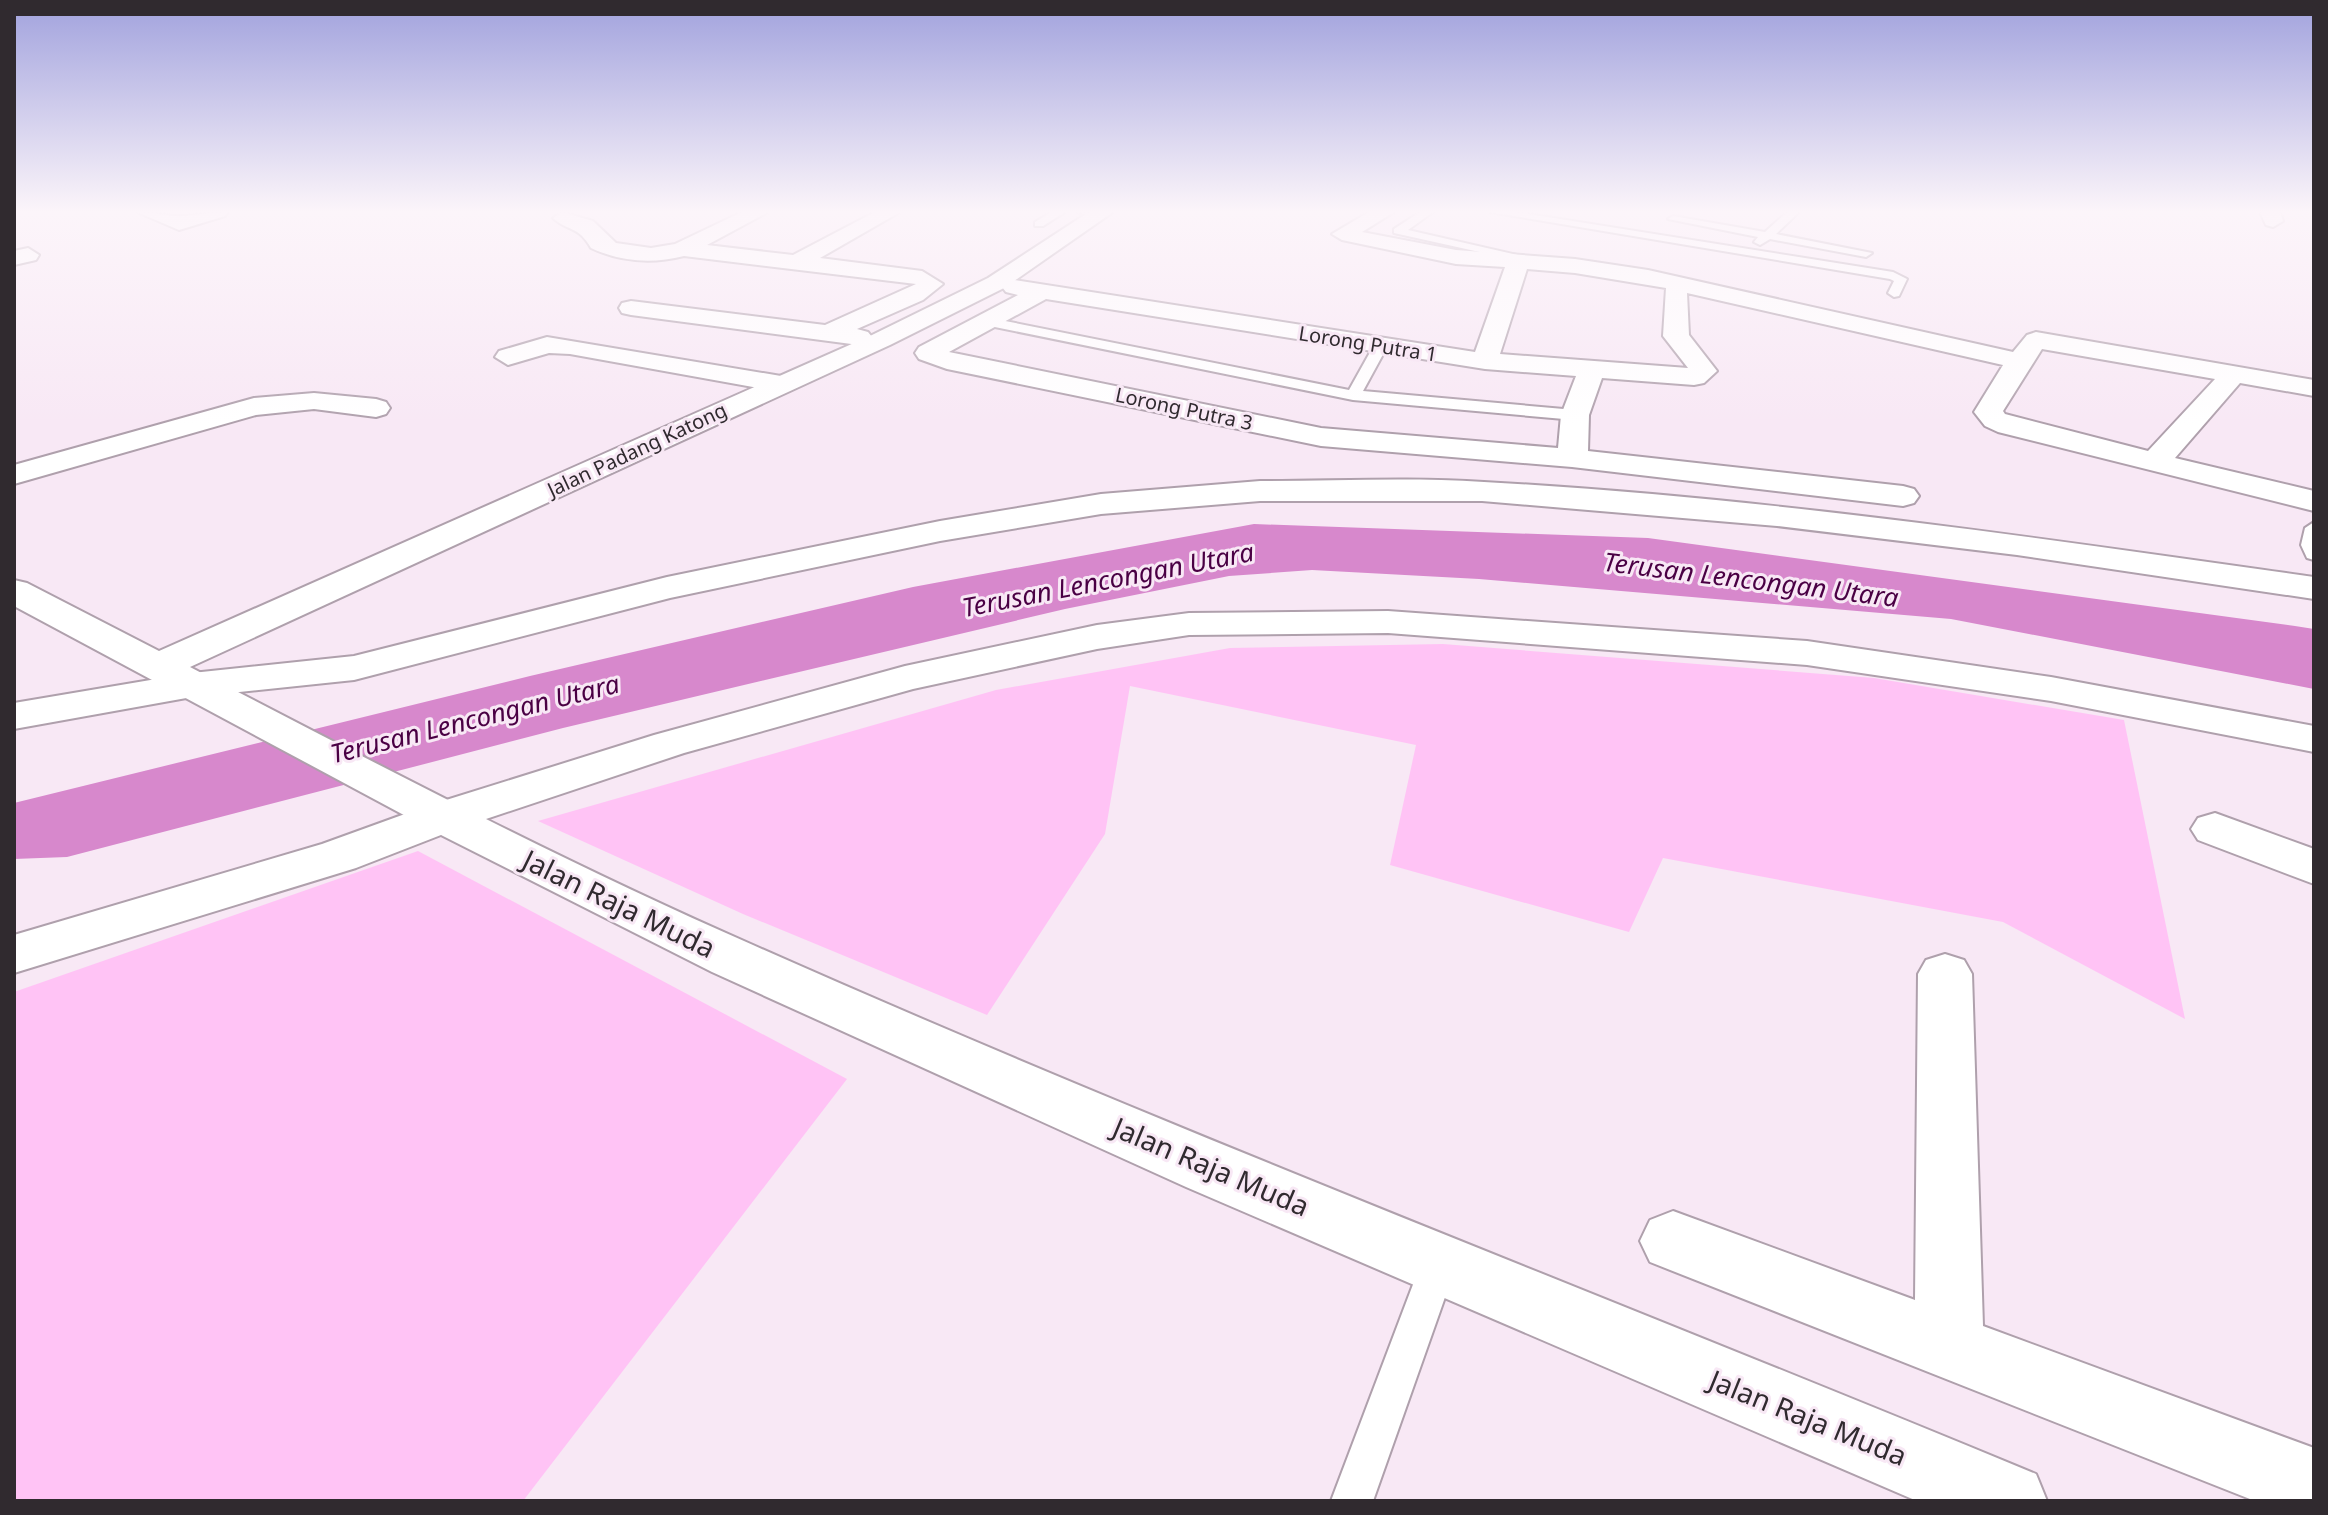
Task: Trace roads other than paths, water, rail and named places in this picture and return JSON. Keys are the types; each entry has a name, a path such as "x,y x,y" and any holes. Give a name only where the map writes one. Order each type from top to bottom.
{"street":[{"path":"830,332 915,295 929,283"},
{"name":"Lorong Putra 1","path":"996,283 1380,347 1591,372 1694,377 1704,371 1676,336 1675,292"},
{"name":"Jalan Padang Katong","path":"176,676 996,283"},
{"path":"1485,361 1521,283"},
{"path":"1673,283 2019,361"},
{"name":"Lorong Putra 3","path":"1041,292 928,353 947,361 1321,437 1572,458 1903,496"},
{"path":"631,308 881,340"},
{"path":"2314,388 2042,340 2032,342 1988,412 2008,426 2314,501"},
{"path":"508,357 547,345 570,346 781,384"},
{"path":"1572,458 1575,415 1591,372"},
{"path":"2154,463 2233,375"},
{"path":"14,475 254,407 314,401 376,408"},
{"path":"2100,483 2118,454"},
{"path":"14,716 176,676 354,668 667,588 940,531 1101,504 1260,491 1482,491 1777,516 2017,545 2314,588"},
{"name":"Jalan Raja Muda","path":"14,591 433,813 730,957 1438,1266 2009,1501"},
{"path":"14,954 339,856 433,813 669,744 905,678 1097,637 1189,624 1260,621 1478,627 1807,653 2051,689 2314,739"},
{"path":"2215,829 2314,867"},
{"path":"1945,974 1949,1344"},
{"path":"1673,1241 2314,1486"}],"lane":[{"path":"1894,293 1897,283"},
{"path":"985,321 1353,395 1575,415"},
{"path":"1353,395 1380,347"},
{"path":"2314,528 2310,545 2314,554"},
{"path":"1352,1501 1438,1266"}],"water":[{"name":"Terusan Lencongan Utara","path":"1254,524 1648,538 2295,626 2314,629 2314,689 1951,619 1479,579 1312,570 1229,576 1065,609 563,728 67,857 14,859 14,803 530,676 913,587"}]}
